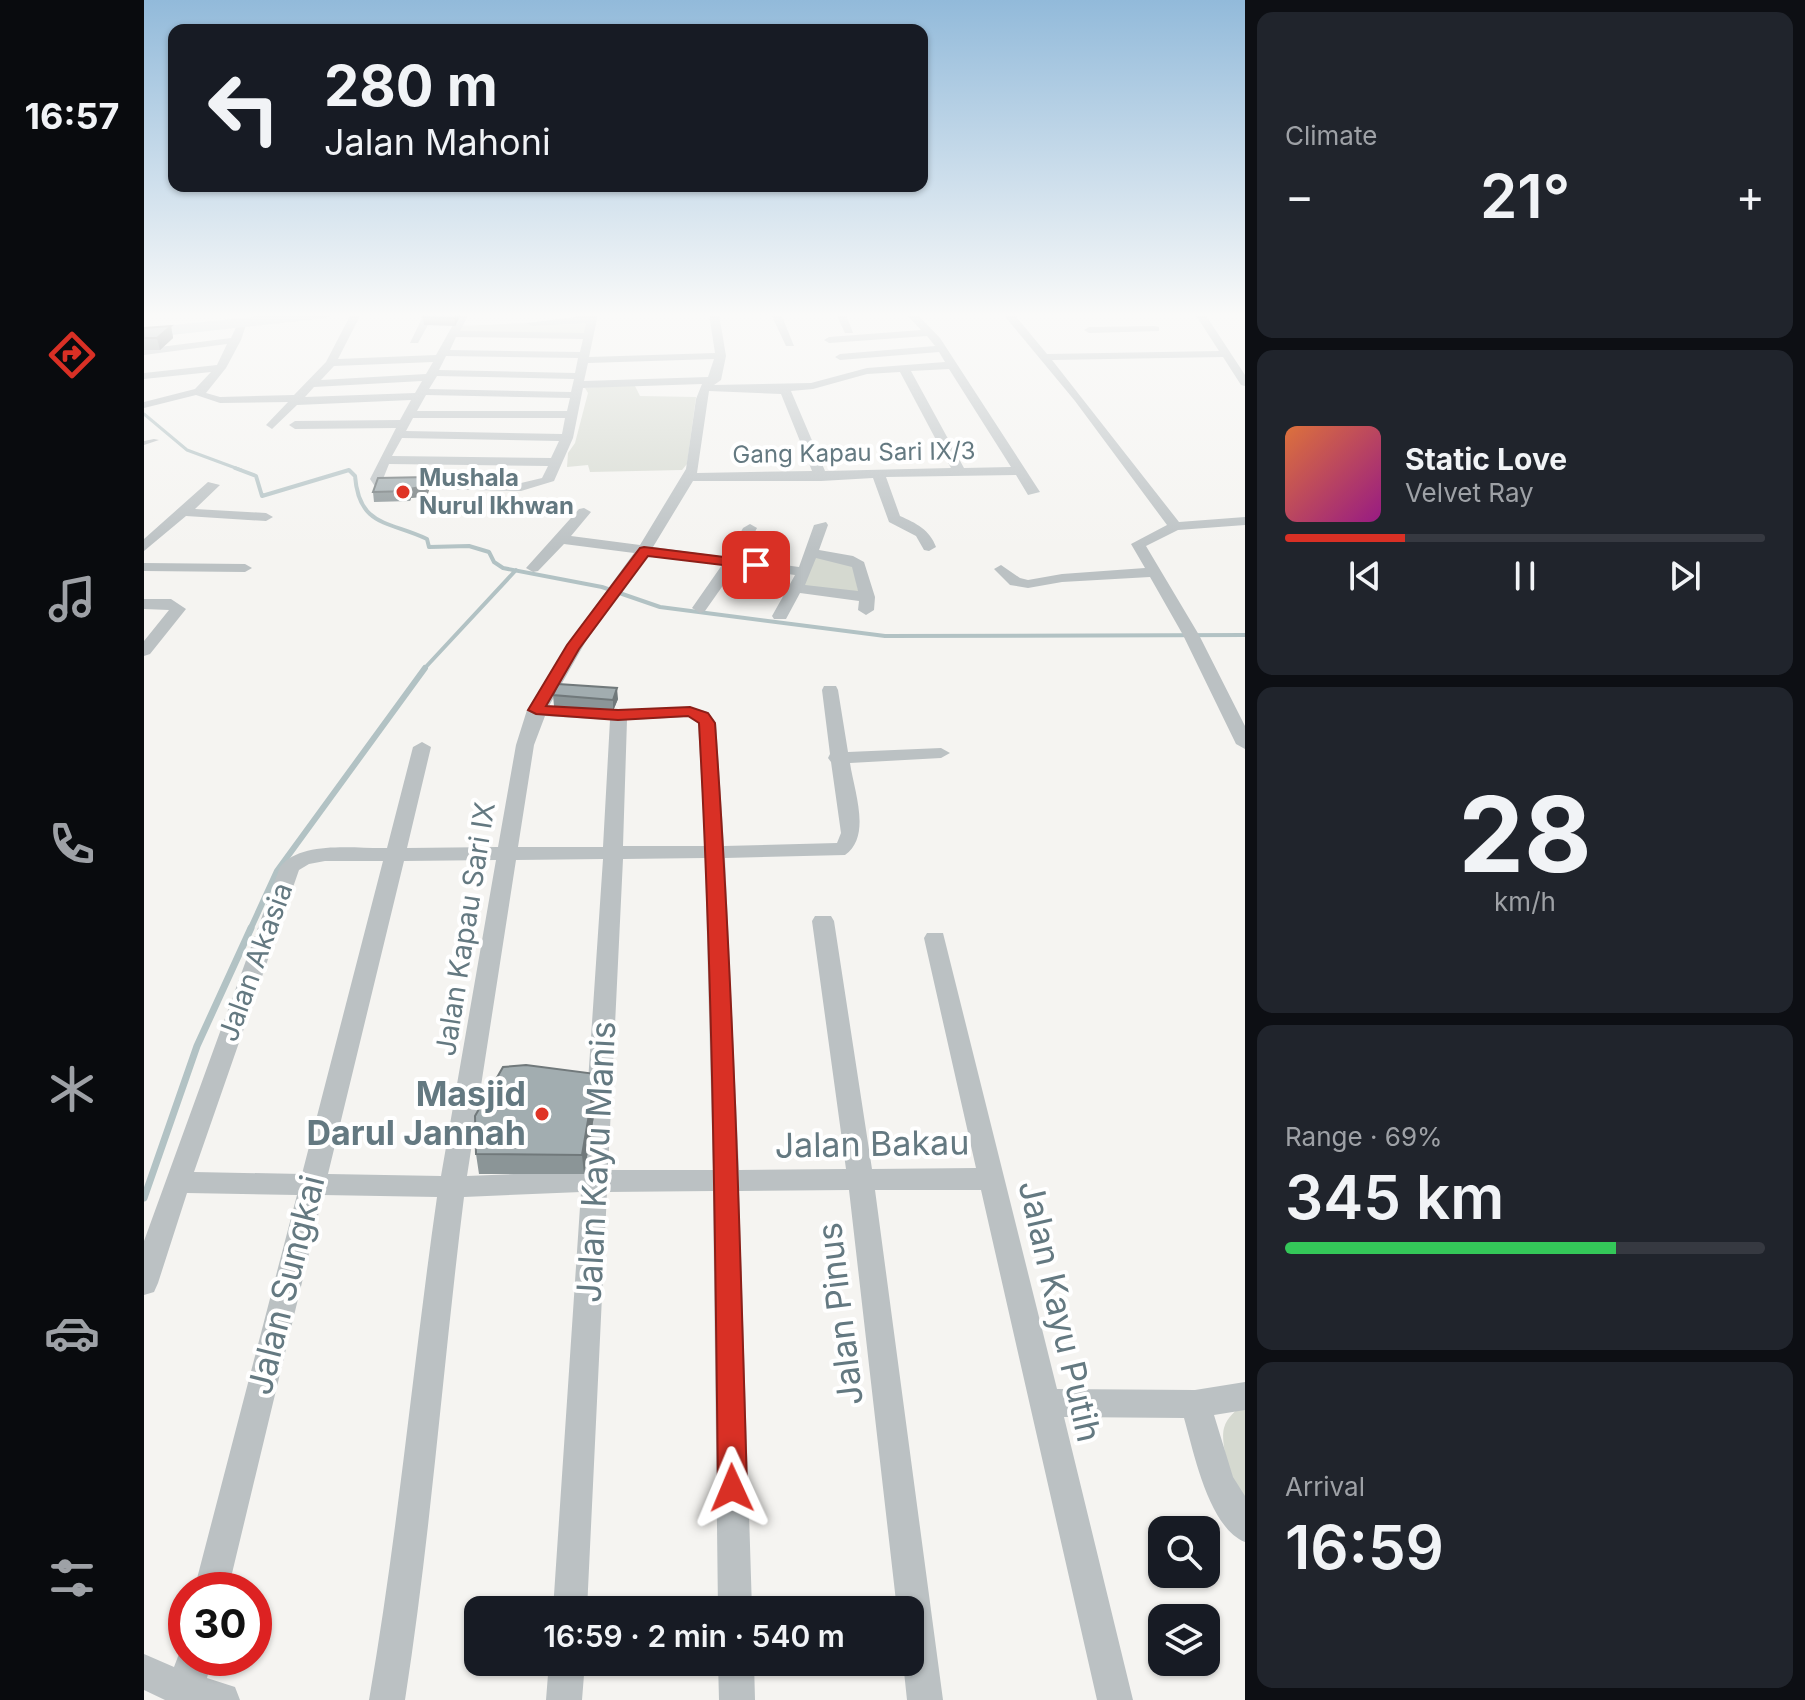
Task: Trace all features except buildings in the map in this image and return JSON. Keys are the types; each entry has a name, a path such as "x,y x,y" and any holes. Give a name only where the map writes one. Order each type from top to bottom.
{"street":[{"path":"144,405 190,393"},
{"path":"200,393 220,400 298,400 434,393"},
{"path":"272,425 303,393"},
{"path":"423,394 384,460 376,482 385,485 542,483 557,462 567,438 576,393"},
{"name":"Jalan Kapau Sari IX","path":"387,1700 408,1573 435,1312 452,1187 525,745 536,710 572,648 644,551 689,477 708,393"},
{"path":"788,393 821,477"},
{"path":"919,393 959,471"},
{"path":"971,393 1033,492"},
{"path":"1072,393 1175,526"},
{"path":"295,425 404,424 571,415"},
{"path":"404,424 567,438"},
{"path":"384,460 557,462"},
{"name":"Gang Kapau Sari IX/3","path":"689,477 1019,471"},
{"path":"878,474 894,519 921,533 928,540 929,547"},
{"path":"144,547 213,485"},
{"path":"181,512 266,517"},
{"path":"533,568 584,512"},
{"path":"1245,521 1175,526 1138,544 1191,635 1245,744"},
{"path":"780,616 804,572 821,525"},
{"path":"700,608 732,562 750,528"},
{"path":"561,539 804,572"},
{"path":"796,588 866,604 859,565 848,559 811,553"},
{"path":"144,567 245,568"},
{"path":"1001,569 1015,582 1028,584 1062,578 1152,572"},
{"path":"144,604 171,604 178,609 144,651"},
{"name":"Jalan Akasia","path":"144,1283 290,867 314,856 395,853 827,853 845,846 851,833 837,758 830,690"},
{"path":"536,710 618,715 690,712 705,719 715,854 735,1596"},
{"name":"Jalan Kayu Manis","path":"571,1596 596,1181 620,730 618,715"},
{"name":"Jalan Sungkai","path":"215,1572 422,747"},
{"path":"837,758 941,753"},
{"name":"Jalan Pinus","path":"823,921 861,1180 925,1700"},
{"name":"Jalan Kayu Putih","path":"935,938 1115,1700"},
{"name":"Jalan Bakau","path":"177,1182 452,1187 596,1181 991,1179"},
{"path":"1045,1403 1195,1404 1245,1396"},
{"path":"1195,1404 1219,1484 1245,1526"},
{"path":"144,1672 168,1673"},
{"path":"192,1676 222,1700"},
{"path":"564,1700 566,1676"},
{"path":"736,1676 737,1700"}],"lane":[{"path":"144,443 156,440"}],"shaded area":[{"path":"588,393 696,397 687,464 682,470 590,472 588,465 567,467 568,453 575,443"},
{"path":"812,555 852,562 859,594 804,587"},
{"path":"1245,1404 1245,1510 1229,1470 1223,1436 1227,1420"}],"waterway":[{"path":"144,414 187,450 241,470"},
{"path":"235,468 256,476 262,496 349,470 355,476 363,505 378,520 427,539 429,547 469,546 489,552 494,562 516,570"},
{"path":"423,670 516,570"},
{"path":"516,570 602,587 660,607 885,636 1245,635"},
{"path":"250,930 277,871 425,668"},
{"path":"144,1198 197,1046 251,928"}],"place":[{"name":"Mushala Nurul Ikhwan","path":"403,492"},
{"name":"Masjid Darul Jannah","path":"542,1114"}],"route":[{"path":"732,1488 726,1182 715,854 707,723 702,716 690,712 618,715 536,710 572,648 644,551 756,565"}]}
